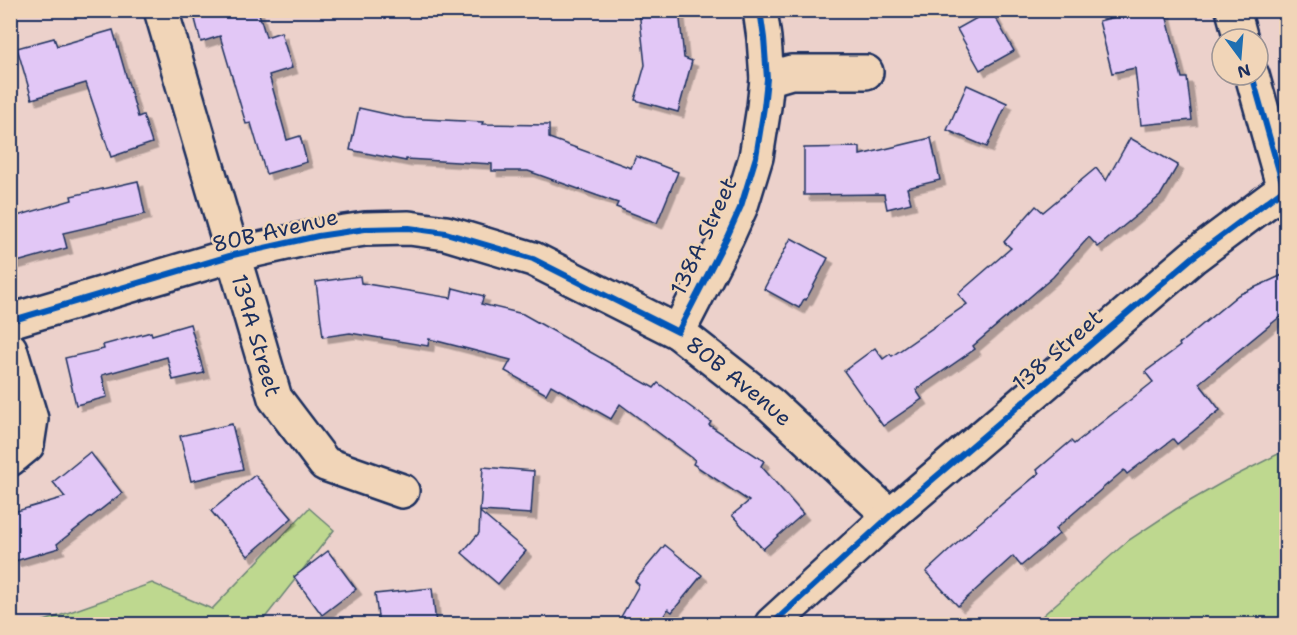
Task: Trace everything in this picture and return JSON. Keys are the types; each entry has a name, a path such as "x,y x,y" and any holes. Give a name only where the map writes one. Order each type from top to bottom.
{"street":[{"name":"139A Street","path":"161,10 275,398 325,464 402,491"},
{"name":"138A Street","path":"678,332 741,206 756,157 767,79 760,10"},
{"path":"1233,10 1238,27"},
{"path":"767,79 791,72 866,72"},
{"name":"138 Street","path":"772,624 890,516 1193,257 1284,189 1255,87"},
{"name":"80B Avenue","path":"10,321 233,255 318,236 365,229 409,228 446,233 533,259 678,332 771,405 890,516"},
{"path":"10,349 31,419 27,445 10,459"}],"green space":[{"path":"1286,450 1286,624 1033,624 1129,540 1176,509"},
{"path":"309,508 334,530 260,624 36,624 152,583 212,609"}],"building":[{"path":"210,10 258,10 266,37 281,32 292,68 269,75 287,140 300,136 307,162 266,174 251,123 246,124 220,36 201,42 195,19 211,15"},
{"path":"639,10 679,10 684,58 692,61 678,112 635,100 645,65"},
{"path":"991,10 1014,51 980,70 957,29"},
{"path":"1142,10 1165,10 1182,78 1187,78 1192,120 1141,125 1135,68 1112,73 1099,21"},
{"path":"113,30 138,117 143,115 152,143 111,157 86,83 32,99 17,48 54,38 57,46"},
{"path":"967,85 1007,103 987,147 947,130"},
{"path":"359,108 404,118 483,122 482,124 549,125 549,138 631,168 636,156 678,172 657,223 616,207 618,203 528,171 492,171 492,164 406,159 406,161 350,150"},
{"path":"931,138 940,180 907,188 911,203 887,209 884,194 804,195 804,148 860,147 860,155"},
{"path":"1130,138 1178,165 1160,196 1098,247 1089,237 1053,277 973,346 975,349 916,390 922,399 883,426 844,371 875,348 883,359 890,354 892,356 967,304 958,294 1011,248 1004,242 1036,206 1043,212 1096,168 1106,181"},
{"path":"138,181 145,214 63,233 67,248 10,264 10,218 72,200 71,196"},
{"path":"791,238 828,258 806,300 804,299 799,308 764,289"},
{"path":"1287,273 1287,311 1199,383 1220,410 1177,444 1173,439 1127,474 1124,470 1055,529 1059,534 1021,566 1013,556 958,606 926,572 978,524 1039,473 1037,470 1071,441 1074,444 1153,382 1145,372 1180,346 1179,344 1238,295"},
{"path":"360,276 361,283 451,298 453,288 484,296 481,304 523,314 654,388 658,383 711,422 709,425 764,461 761,466 803,514 763,549 732,515 749,501 693,464 695,460 620,404 611,419 551,385 546,394 505,371 511,360 429,339 428,346 350,333 323,337 316,282"},
{"path":"190,324 204,373 173,380 167,357 102,375 107,397 76,405 65,358 104,349 103,345"},
{"path":"232,424 243,469 191,481 180,436"},
{"path":"90,452 122,493 57,544 59,548 15,561 10,546 10,513 65,497 53,482"},
{"path":"483,467 534,471 531,514 480,511"},
{"path":"255,475 292,518 248,556 211,511"},
{"path":"480,512 526,551 498,584 462,553 479,533"},
{"path":"665,545 702,575 672,612 668,609 659,624 617,624 639,585 635,581"},
{"path":"328,551 356,589 322,615 294,577"},
{"path":"432,588 436,624 379,624 375,594"}],"cycle path":[{"path":"10,321 233,255 318,236 365,229 409,228 446,233 533,259 678,332 741,206 756,157 767,79 760,10"},
{"path":"772,624 890,516 1193,257 1284,189 1255,87"}]}
